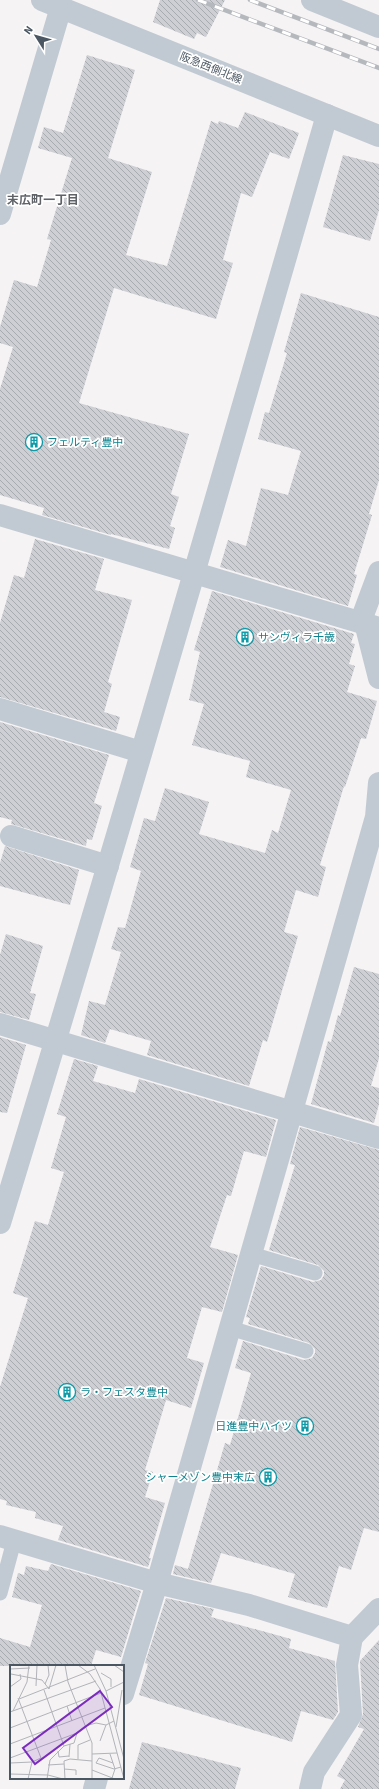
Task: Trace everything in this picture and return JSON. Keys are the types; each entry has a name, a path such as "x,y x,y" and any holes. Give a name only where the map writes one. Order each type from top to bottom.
{"street":[{"path":"312,0 379,27"},
{"path":"0,214 52,4"},
{"name":"阪急西側北線","path":"52,4 379,136"},
{"path":"0,1222 108,866 327,115"},
{"path":"0,515 372,626"},
{"path":"379,572 363,615 372,626 379,678"},
{"path":"0,709 141,752"},
{"path":"124,1691 157,1583 376,817 379,792"},
{"path":"11,836 108,866"},
{"path":"0,1024 379,1138"},
{"path":"7,1538 157,1583 249,1605 352,1637"},
{"path":"310,1789 314,1772 351,1714 347,1665 352,1637 379,1611"},
{"path":"94,1789 97,1779"}],"lane":[{"path":"251,1254 315,1273"},
{"path":"230,1328 306,1351"},
{"path":"0,1593 7,1538"}],"building":[{"path":"160,0 225,0 206,37 197,33 194,39 153,22"},
{"path":"87,55 135,70 108,158 152,172 126,255 167,266 211,121 218,124 219,121 238,128 245,112 299,133 289,159 270,152 252,197 241,193 223,260 233,263 216,319 114,288 79,403 189,434 171,494 179,497 170,526 175,528 169,549 111,535 42,515 44,508 0,495 0,389 13,347 0,343 0,327 14,280 37,287 51,240 47,239 72,158 38,148 44,127 63,133"},
{"path":"343,155 379,164 379,210 370,241 323,227"},
{"path":"301,293 379,317 379,480 369,514 372,515 354,574 357,575 348,606 220,567 228,540 246,546 261,488 288,495 301,451 258,439 265,412 269,413 287,353 284,352"},
{"path":"35,539 104,559 95,590 132,600 108,682 112,684 104,712 120,717 116,731 0,697 0,623 14,575 24,578"},
{"path":"212,591 354,634 351,643 355,644 349,664 355,666 347,692 377,701 366,739 361,738 345,787 344,786 320,865 326,867 318,897 296,890 284,932 298,936 267,1042 263,1040 249,1086 147,1055 151,1041 110,1029 105,1043 81,1035 89,1001 105,1005 121,952 111,949 118,927 125,928 141,871 130,867 144,818 155,821 165,788 209,802 199,834 265,853 272,830 278,833 291,790 246,777 250,761 192,745 204,704 189,700 200,652 194,650"},
{"path":"0,722 109,755 94,803 102,806 92,840 87,839 86,846 11,824 12,820 0,817"},
{"path":"5,846 79,870 70,905 0,886 0,863"},
{"path":"6,934 43,946 30,993 36,994 29,1020 0,1012 0,955"},
{"path":"354,967 379,974 379,1058 371,1086 379,1088 379,1104 374,1123 311,1104 328,1041 331,1042 338,1015 340,1016"},
{"path":"0,1037 26,1045 7,1113 0,1112"},
{"path":"74,1059 98,1066 93,1081 135,1093 139,1079 276,1120 266,1157 244,1151 231,1196 227,1195 210,1247 238,1255 222,1312 202,1307 187,1358 204,1363 191,1408 166,1400 145,1470 153,1472 145,1497 165,1503 149,1558 151,1558 148,1567 58,1540 63,1526 35,1518 36,1512 6,1505 7,1501 0,1499 0,1387 28,1298 13,1293 35,1221 48,1225 64,1172 51,1168 66,1117 57,1114"},
{"path":"300,1127 379,1150 379,1532 364,1528 351,1570 339,1566 327,1608 288,1597 295,1574 221,1553 211,1583 173,1574 175,1565 188,1569 225,1443 230,1445 251,1373 235,1368 243,1341 304,1360 312,1358 315,1353 315,1349 309,1343 248,1324 250,1318 246,1317 261,1266 313,1282 321,1280 324,1275 324,1271 318,1265 269,1250 295,1165 290,1164"},
{"path":"51,1564 141,1591 121,1657 96,1650 91,1665 0,1666 0,1638 30,1647 42,1605 12,1597 18,1573 24,1575 26,1566 48,1571"},
{"path":"166,1598 214,1609 211,1617 291,1639 289,1648 335,1661 338,1712 333,1720 301,1711 292,1742 139,1695 148,1664 145,1663"},
{"path":"379,1640 379,1789 340,1789 345,1780 337,1776 364,1729 358,1727 363,1714 360,1661"},
{"path":"142,1742 241,1768 235,1789 129,1789"}],"railway":[{"path":"198,0 379,68"},
{"path":"250,0 379,49"}],"place":[{"name":"フェルティ豊中","path":"34,442"},
{"name":"サンヴィラ千歳","path":"245,637"},
{"name":"ラ・フェスタ豊中","path":"67,1392"},
{"name":"日進豊中ハイツ","path":"305,1426"},
{"name":"シャーメゾン豊中末広","path":"268,1477"}],"district":[{"name":"末広町一丁目","path":"43,200"}]}
